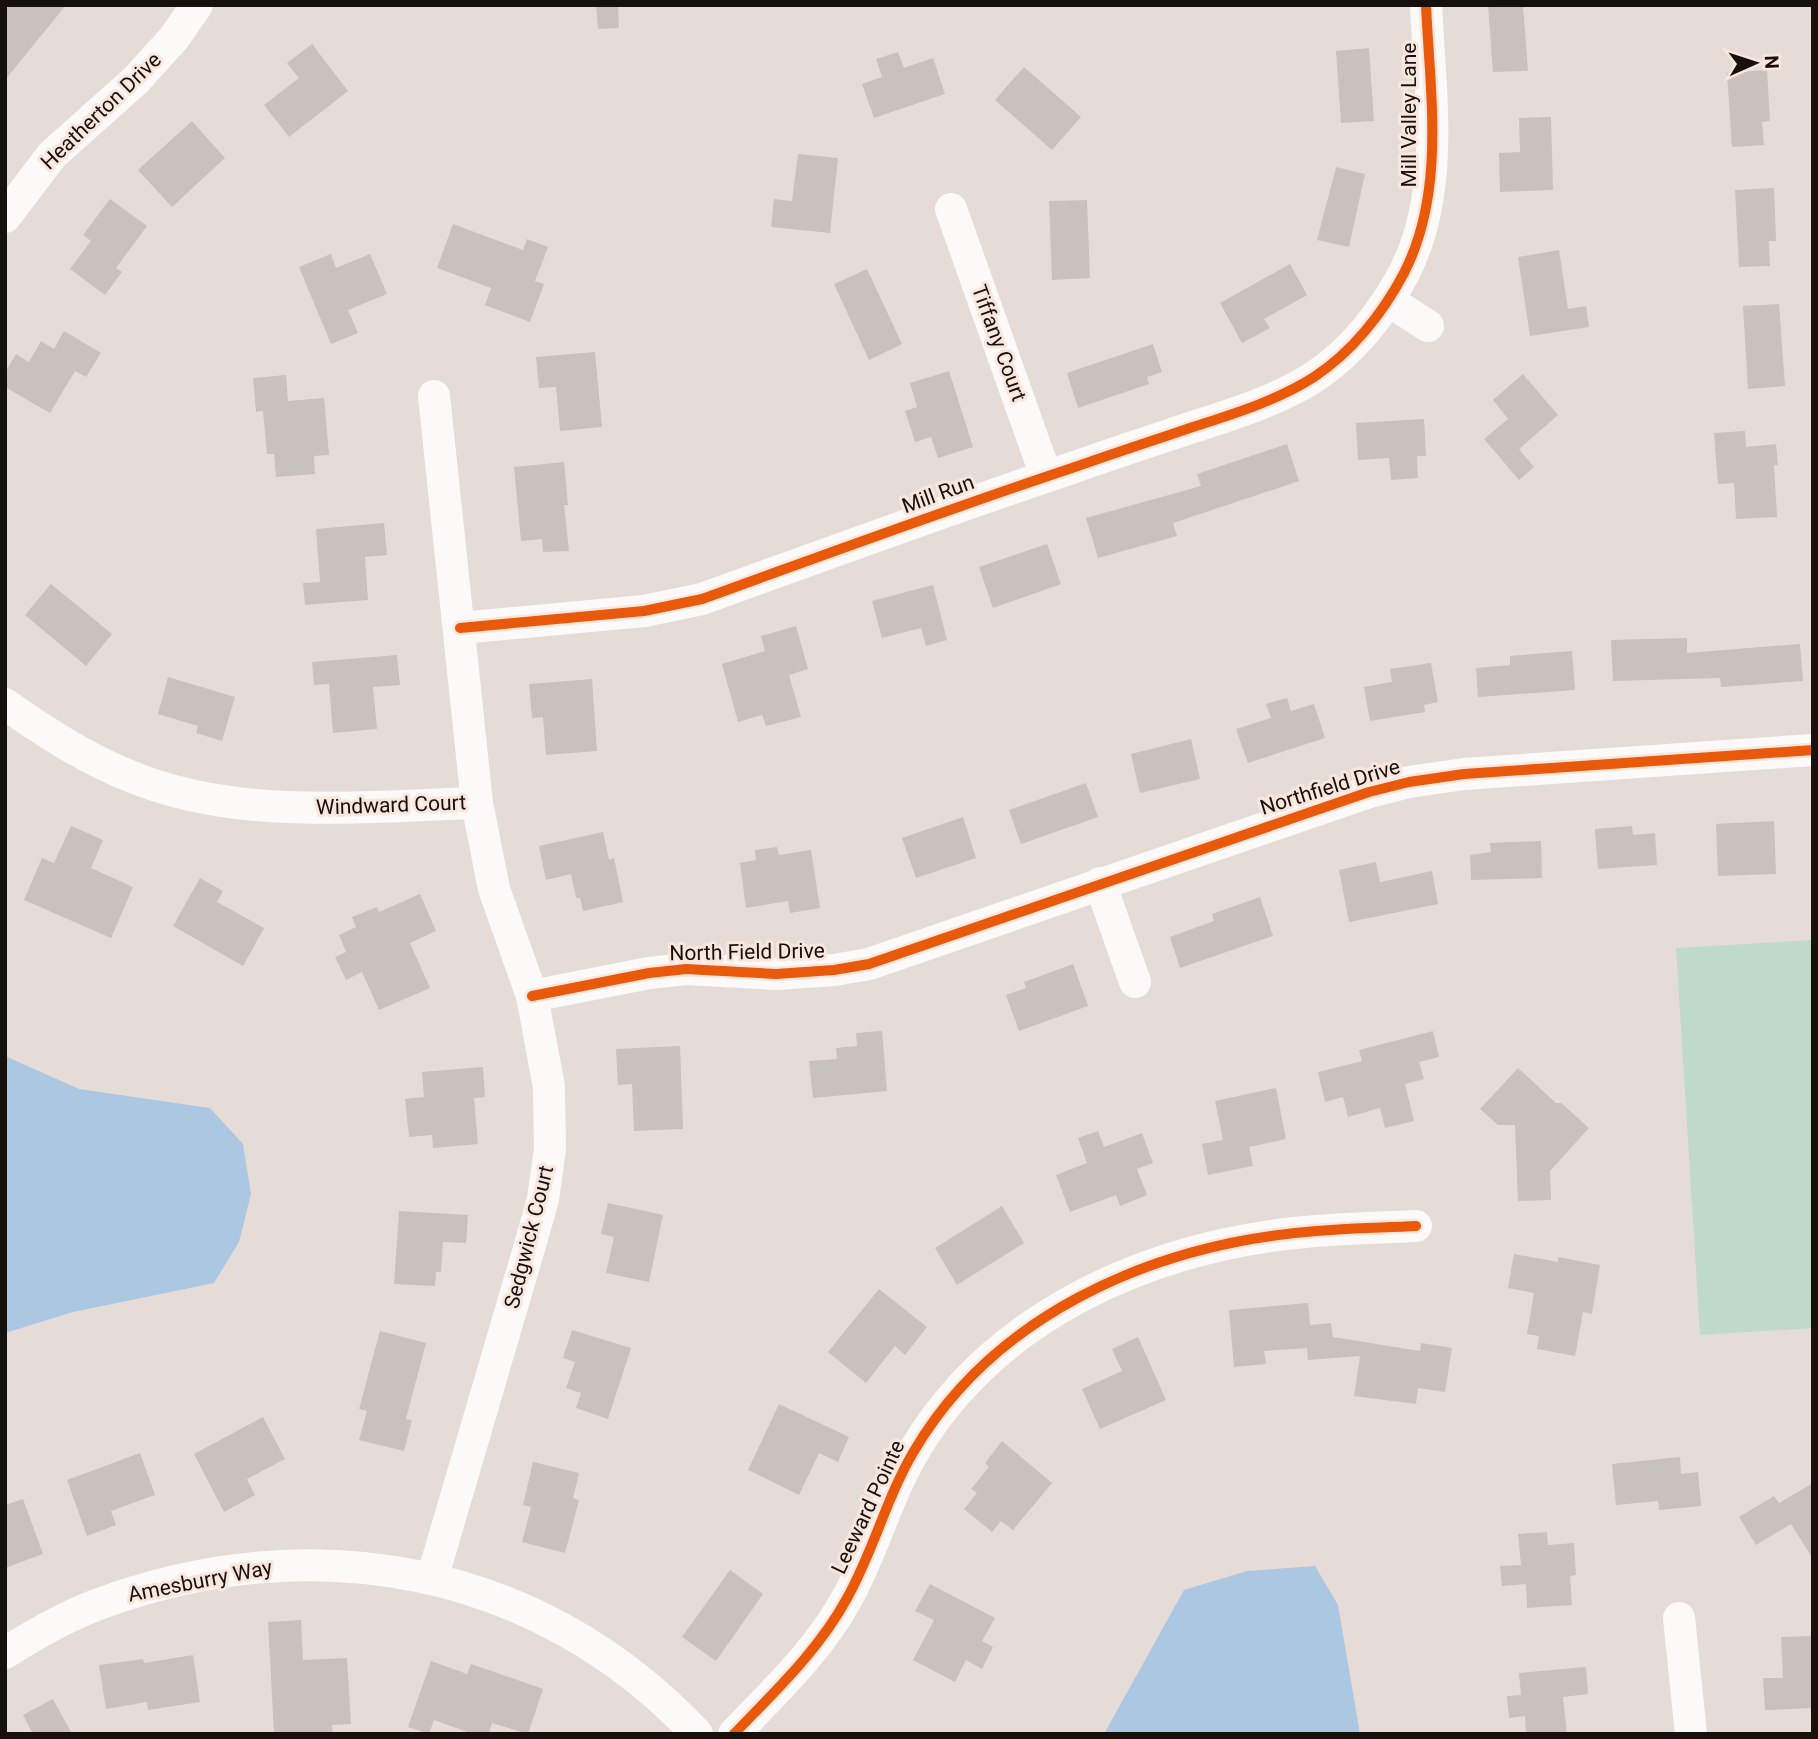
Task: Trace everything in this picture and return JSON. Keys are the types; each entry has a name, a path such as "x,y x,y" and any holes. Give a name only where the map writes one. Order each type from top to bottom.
{"street":[{"name":"Heatherton Drive","path":"5,217 52,155 136,80 174,38 197,5"},
{"name":"Mill Valley Lane","path":"1388,300 1413,253 1429,201 1433,164 1426,5"},
{"name":"Tiffany Court","path":"951,209 1046,476"},
{"path":"1388,300 1428,326"},
{"name":"Mill Run","path":"460,628 643,611 702,599 1046,476 1236,413 1279,396 1315,376 1349,349 1388,300"},
{"name":"Sedgwick Court","path":"432,1579 542,1199 550,1149 549,1087 532,996 494,889 477,803 434,396"},
{"name":"Windward Court","path":"5,704 53,738 103,765 155,785 200,797 247,804 305,807 477,803"},
{"name":"Northfield Drive","path":"998,919 1369,792 1409,782 1464,774 1813,750"},
{"path":"1100,883 1135,982"},
{"name":"North Field Drive","path":"532,996 649,973 686,969 776,974 834,970 882,960 998,919"},
{"name":"Leeward Pointe","path":"734,1734 816,1644 846,1601 887,1503 914,1451 940,1412 967,1381 1008,1343 1054,1310 1093,1289 1148,1267 1208,1249 1296,1233 1416,1226"},
{"name":"Amesburry Way","path":"5,1653 43,1630 97,1605 150,1587 222,1572 286,1564 364,1568 432,1579 485,1593 534,1614 580,1640 669,1704 697,1734"},
{"path":"1679,1618 1691,1734"}],"green space":[{"path":"1813,940 1813,1328 1700,1335 1676,948"}],"water":[{"path":"5,1056 79,1089 210,1108 243,1144 251,1194 239,1242 214,1283 73,1312 5,1333"},
{"path":"1315,1566 1338,1605 1360,1734 1104,1734 1184,1590 1247,1571"}],"building":[{"path":"5,5 66,5 5,80"},
{"path":"596,5 618,5 619,28 598,29"},
{"path":"1488,5 1523,5 1528,71 1493,72"},
{"path":"312,44 348,91 289,137 264,105 299,78 287,63"},
{"path":"1369,48 1374,121 1341,123 1336,51"},
{"path":"898,52 904,68 933,58 945,94 874,118 862,84 882,77 876,59"},
{"path":"1024,67 1081,117 1052,150 995,100"},
{"path":"1767,70 1770,121 1762,122 1764,145 1732,147 1727,73"},
{"path":"1551,117 1553,190 1500,192 1499,153 1520,152 1519,118"},
{"path":"192,121 225,158 172,207 138,170"},
{"path":"798,154 838,158 830,233 771,227 774,199 792,201"},
{"path":"1336,167 1365,174 1349,247 1317,240"},
{"path":"1774,188 1776,241 1769,241 1770,266 1739,267 1735,190"},
{"path":"110,199 147,226 116,268 122,272 105,295 70,269 91,241 83,235"},
{"path":"1087,200 1090,278 1052,280 1049,201"},
{"path":"453,224 523,250 527,239 548,247 535,281 544,284 530,322 485,305 491,288 437,268"},
{"path":"1559,250 1568,309 1586,306 1589,327 1530,336 1518,257"},
{"path":"331,254 336,268 370,254 387,294 348,310 358,333 331,344 299,267"},
{"path":"1290,264 1307,295 1264,319 1270,328 1242,343 1220,303"},
{"path":"867,269 902,344 869,360 834,284"},
{"path":"1779,304 1785,386 1748,389 1743,306"},
{"path":"64,331 101,353 86,377 75,371 50,413 5,387 5,373 16,354 29,362 41,341 54,349"},
{"path":"1153,344 1162,372 1147,377 1149,384 1078,408 1067,373"},
{"path":"595,352 602,427 560,431 556,387 539,388 536,357"},
{"path":"949,371 973,447 938,458 931,437 915,442 905,411 917,407 910,383"},
{"path":"1523,374 1558,415 1519,449 1534,467 1519,480 1484,439 1508,419 1493,400"},
{"path":"286,375 288,401 324,398 329,455 314,456 315,474 276,477 274,454 267,454 263,411 256,412 253,378"},
{"path":"1424,419 1426,456 1417,456 1418,478 1391,480 1389,458 1358,460 1356,423"},
{"path":"1745,431 1746,447 1776,444 1778,465 1774,465 1777,517 1736,519 1734,483 1718,484 1714,433"},
{"path":"1287,444 1299,481 1173,523 1177,536 1098,558 1086,518 1201,486 1197,474"},
{"path":"564,462 568,505 564,505 569,551 543,552 542,539 521,541 514,467"},
{"path":"384,523 387,555 365,557 368,600 305,605 303,583 320,582 316,529"},
{"path":"1047,544 1061,584 993,608 979,567"},
{"path":"51,584 112,634 86,666 25,615"},
{"path":"933,585 947,640 926,646 921,628 882,638 872,601"},
{"path":"796,626 808,669 789,675 801,717 766,726 762,715 738,722 722,664 765,651 761,636"},
{"path":"1687,638 1687,653 1800,644 1803,681 1721,687 1720,678 1613,681 1611,640"},
{"path":"1572,651 1575,690 1478,697 1476,668 1510,665 1510,656"},
{"path":"397,655 400,685 373,687 377,729 333,733 329,684 314,685 312,662"},
{"path":"1431,663 1438,702 1424,705 1425,712 1370,721 1364,687 1392,682 1390,669"},
{"path":"168,677 235,697 222,741 196,733 198,726 158,714"},
{"path":"592,679 597,751 546,755 543,717 532,718 529,684"},
{"path":"1287,698 1291,711 1314,704 1325,738 1248,763 1236,729 1271,718 1266,704"},
{"path":"1191,739 1200,779 1140,793 1131,754"},
{"path":"1086,783 1098,817 1021,844 1009,810"},
{"path":"963,817 976,858 916,878 902,838"},
{"path":"1774,821 1776,874 1718,876 1716,824"},
{"path":"71,826 103,840 91,868 133,887 111,938 24,900 42,858 54,863"},
{"path":"1632,826 1633,835 1655,833 1657,865 1598,869 1595,829"},
{"path":"603,832 609,860 614,858 623,902 583,911 580,898 576,898 571,874 546,880 539,846"},
{"path":"1541,841 1542,878 1471,880 1470,855 1491,852 1490,843"},
{"path":"777,847 779,855 811,850 820,908 790,913 788,901 746,908 740,863 756,860 755,850"},
{"path":"1376,862 1380,882 1432,871 1438,904 1349,922 1339,870"},
{"path":"200,878 223,891 217,902 264,928 243,966 173,926"},
{"path":"420,894 436,931 410,943 430,988 379,1010 362,972 346,980 335,957 346,952 339,935 356,927 352,917 377,907 379,912"},
{"path":"1260,897 1273,936 1180,968 1170,937 1214,921 1212,914"},
{"path":"1073,964 1088,1006 1019,1031 1006,995 1026,988 1024,982"},
{"path":"882,1031 887,1091 813,1098 809,1061 837,1059 836,1048 857,1046 856,1033"},
{"path":"1433,1031 1439,1057 1419,1062 1424,1079 1405,1084 1414,1121 1385,1128 1380,1108 1348,1117 1343,1097 1325,1102 1318,1072 1362,1061 1359,1050"},
{"path":"680,1046 683,1129 634,1131 632,1084 618,1085 616,1049"},
{"path":"483,1067 485,1097 474,1098 478,1144 433,1148 432,1135 409,1137 405,1099 424,1097 422,1072"},
{"path":"1518,1068 1556,1103 1561,1103 1589,1128 1550,1171 1551,1200 1518,1201 1515,1125 1498,1125 1480,1109"},
{"path":"1276,1088 1286,1139 1249,1147 1253,1166 1208,1175 1202,1144 1223,1140 1215,1101"},
{"path":"1098,1131 1104,1147 1142,1133 1153,1163 1137,1169 1147,1195 1120,1206 1116,1195 1070,1212 1056,1175 1087,1163 1078,1138"},
{"path":"608,1203 663,1215 649,1282 606,1273 614,1237 601,1234"},
{"path":"1002,1206 1024,1243 957,1285 935,1248"},
{"path":"399,1211 468,1215 466,1243 443,1242 441,1272 436,1272 435,1286 394,1284"},
{"path":"1514,1254 1558,1262 1558,1257 1600,1265 1592,1314 1583,1312 1575,1356 1537,1349 1539,1336 1527,1334 1534,1293 1508,1288"},
{"path":"879,1289 927,1327 905,1355 895,1346 866,1383 828,1352"},
{"path":"1308,1303 1310,1325 1331,1323 1333,1337 1420,1351 1421,1343 1452,1348 1445,1392 1418,1388 1416,1404 1354,1396 1360,1356 1308,1360 1307,1348 1264,1351 1266,1364 1234,1367 1229,1310"},
{"path":"572,1330 631,1348 608,1419 576,1408 581,1393 566,1388 575,1362 563,1358"},
{"path":"380,1331 426,1343 406,1419 412,1420 404,1451 359,1440 367,1411 359,1409"},
{"path":"1138,1337 1166,1400 1100,1429 1082,1389 1122,1371 1112,1349"},
{"path":"779,1404 849,1437 838,1462 819,1453 799,1495 748,1470"},
{"path":"263,1417 285,1459 247,1479 255,1495 224,1512 194,1454"},
{"path":"1002,1441 1052,1483 1013,1530 1001,1521 992,1532 964,1509 977,1493 971,1489 989,1467 985,1463"},
{"path":"140,1453 155,1495 111,1511 116,1525 87,1536 67,1480"},
{"path":"1680,1457 1681,1474 1698,1472 1701,1506 1659,1510 1658,1501 1616,1505 1612,1464"},
{"path":"533,1462 579,1473 573,1498 579,1500 565,1553 522,1542 531,1507 523,1505"},
{"path":"1813,1483 1813,1559 1791,1524 1756,1545 1739,1517 1774,1496 1779,1503"},
{"path":"23,1499 43,1554 5,1568 5,1505"},
{"path":"1547,1532 1548,1545 1574,1543 1576,1575 1570,1576 1572,1605 1527,1608 1526,1584 1502,1586 1500,1566 1521,1565 1518,1534"},
{"path":"730,1570 763,1594 716,1661 682,1637"},
{"path":"930,1584 995,1618 982,1641 993,1647 982,1669 966,1660 955,1682 913,1660 934,1620 915,1611"},
{"path":"301,1620 303,1660 347,1658 351,1724 332,1725 333,1734 274,1733 268,1622"},
{"path":"1813,1636 1813,1708 1765,1710 1763,1678 1783,1678 1781,1637"},
{"path":"193,1655 200,1702 148,1710 147,1702 106,1709 99,1665 143,1659 144,1663"},
{"path":"431,1661 467,1674 471,1664 543,1689 528,1734 492,1723 489,1734 473,1734 434,1720 429,1734 408,1727"},
{"path":"1586,1667 1588,1694 1563,1697 1567,1734 1526,1734 1525,1716 1509,1718 1507,1696 1521,1695 1519,1673"},
{"path":"53,1699 72,1734 33,1734 23,1715"}],"cycle path":[{"path":"460,628 644,611 702,599 977,500 1241,411 1286,393 1314,377 1354,344 1376,317 1404,273 1417,242 1426,209 1432,142 1426,5"},
{"path":"532,996 649,973 686,969 776,974 834,970 869,964 1369,792 1409,782 1464,774 1813,750"},
{"path":"734,1734 794,1670 835,1619 856,1582 904,1469 947,1404 986,1363 1030,1327 1078,1298 1129,1274 1183,1255 1239,1241 1295,1233 1416,1226"}]}
